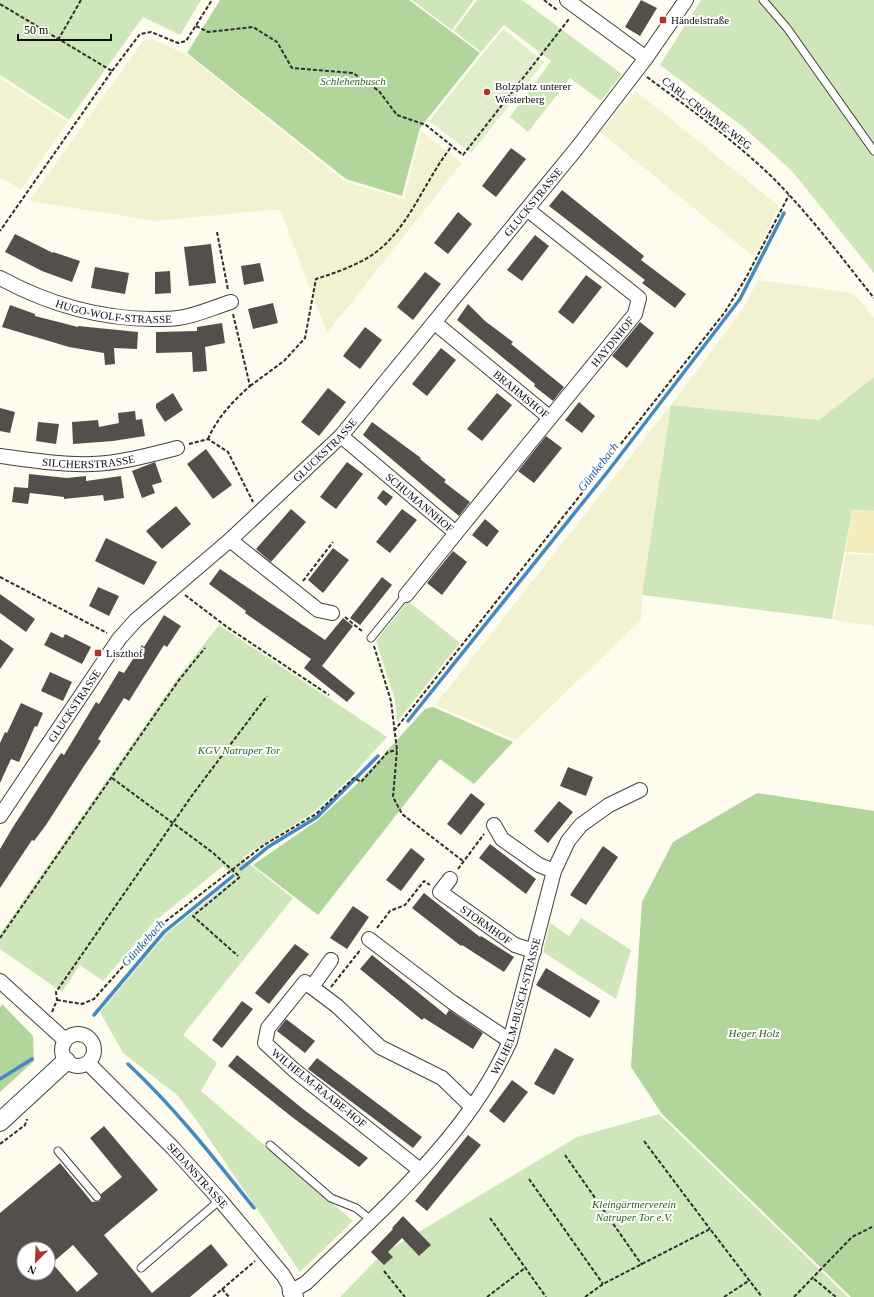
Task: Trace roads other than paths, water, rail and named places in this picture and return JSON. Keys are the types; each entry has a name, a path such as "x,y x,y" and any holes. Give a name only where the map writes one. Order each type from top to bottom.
{"street":[{"path":"567,0 642,64 686,0"},
{"name":"GLUCKSTRASSE","path":"0,816 119,639 136,620 174,586 230,540 341,436 528,210 642,64"},
{"name":"HAYDNHOF","path":"528,210 640,298 635,314 550,417"},
{"name":"HUGO-WOLF-STRASSE","path":"0,278 38,296 60,304 90,313 134,319 179,318 231,302"},
{"name":"BRAHMSHOF","path":"435,323 550,417 456,532"},
{"name":"SCHUMANNHOF","path":"341,436 456,532 406,595"},
{"name":"SILCHERSTRASSE","path":"0,456 55,463 93,464 123,460 176,448"},
{"path":"230,540 318,610 332,613"},
{"name":"WILHELM-BUSCH-STRASSE","path":"291,1295 306,1283 420,1170 472,1107 498,1067 510,1041 554,872 568,842 581,825 609,805 640,790"},
{"path":"494,825 502,839 539,865 554,872"},
{"name":"STORMHOF","path":"450,879 440,892 515,945 534,951"},
{"path":"368,939 452,1002 510,1041"},
{"path":"331,960 312,987 337,1006 380,1047 442,1078 472,1107"},
{"path":"0,981 65,1040"},
{"name":"WILHELM-RAABE-HOF","path":"312,987 305,982 268,1028 265,1043 294,1070 420,1170"},
{"path":"76,1034 82,1034 89,1038 94,1050 93,1057 88,1063 77,1067 66,1061 62,1054 62,1047 65,1040 76,1034"},
{"path":"0,1122 66,1061"},
{"name":"SEDANSTRASSE","path":"88,1063 173,1148 220,1200 283,1275 289,1285 291,1295"}],"lane":[{"path":"763,0 787,28 874,151"},
{"path":"371,638 406,595"},
{"path":"270,1145 331,1198 356,1208 371,1220"},
{"path":"58,1151 97,1197"},
{"path":"141,1268 220,1200"}],"waterway":[{"name":"Güntkebach","path":"408,721 609,470 740,299 784,213"},
{"name":"Güntkebach","path":"241,869 268,847 317,817 378,756"},
{"name":"Güntkebach","path":"94,1015 164,932 233,876"},
{"name":"Güntkebach","path":"0,1079 32,1059"},
{"path":"128,1064 178,1116 254,1208"}],"place":[{"name":"Händelstraße","path":"663,20"},
{"name":"Bolzplatz unterer Westerberg","path":"487,92"},
{"name":"Liszthof","path":"98,653"}],"park label":[{"name":"Schlehenbusch","path":"353,81"},
{"name":"KGV Natruper Tor","path":"239,750"},
{"name":"Heger Holz","path":"754,1033"},
{"name":"Kleingärtnerverein Natruper Tor e.V.","path":"634,1210"}]}
